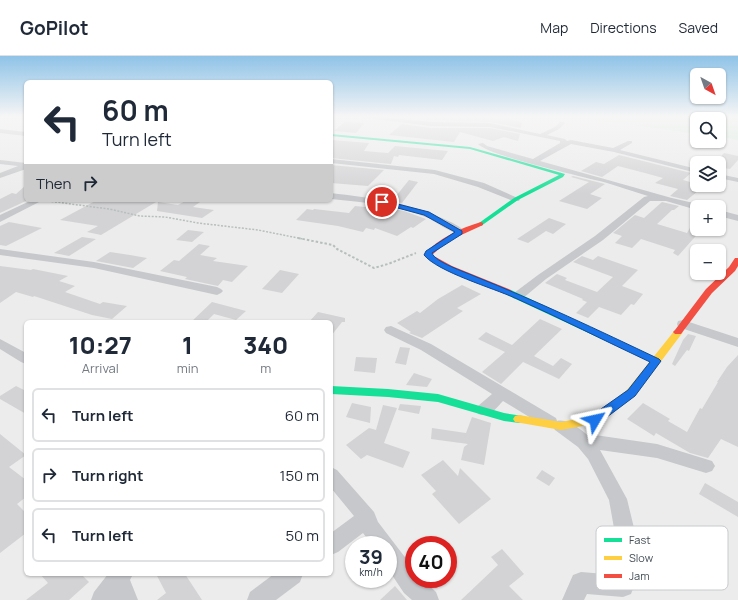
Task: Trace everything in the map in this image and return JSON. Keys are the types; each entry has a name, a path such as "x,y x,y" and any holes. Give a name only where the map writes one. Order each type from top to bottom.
{"street":[{"path":"410,142 470,148 562,174 561,176 516,199 483,223 460,232 429,252 428,255 449,268 518,296 656,361"},
{"path":"534,162 565,142"},
{"path":"568,142 614,150 690,169"},
{"path":"614,150 629,142"},
{"path":"482,144 485,147 534,162 626,186 660,198 690,205"},
{"path":"333,160 435,172 481,185 516,199"},
{"path":"0,162 24,165"},
{"path":"0,176 24,166"},
{"path":"726,177 738,180"},
{"path":"333,196 382,202 413,209 445,223 460,232"},
{"path":"518,296 599,238 647,199 660,198"},
{"path":"0,219 35,202"},
{"path":"726,215 738,218"},
{"path":"0,252 94,265 217,291"},
{"path":"333,390 388,393 438,398 504,417 557,425 595,420 631,393 709,291 736,267"},
{"path":"683,324 738,343"},
{"path":"391,330 426,347 594,448 657,451 706,466"},
{"path":"0,343 24,358"},
{"path":"484,410 502,393"},
{"path":"595,420 594,448 618,499 624,526"},
{"path":"333,476 367,518 371,528 377,536"},
{"path":"333,544 367,518"},
{"path":"397,563 412,584 428,600"},
{"path":"102,600 120,576"},
{"path":"120,576 127,600"},
{"path":"258,600 289,576"},
{"path":"573,600 581,583 596,584"}],"path":[{"path":"53,202 140,216 165,217 198,223 258,230 333,245 337,249 374,268 378,268 397,259 418,252 429,252"}],"building":[{"path":"333,142 369,143 364,151 388,153 395,146 448,151 442,160 399,155 398,157 394,156 391,164 333,158"},
{"path":"724,153 738,156 738,160 730,169 726,168 726,156 722,156"},
{"path":"619,155 690,173 683,180 690,182 690,192 697,192 687,200 670,196 678,189 655,183 663,178 618,166 602,177 581,171 596,162 604,164"},
{"path":"333,165 384,170 368,186 333,183"},
{"path":"573,176 605,184 590,194 602,198 587,209 559,201 589,182 571,177"},
{"path":"409,180 418,182 402,203 392,201"},
{"path":"24,187 24,202 0,213 0,199 12,193 16,194"},
{"path":"93,202 156,202 101,235 87,232 98,226 60,220"},
{"path":"158,202 178,205 183,202 200,202 193,207 214,210 202,218 157,211"},
{"path":"662,202 679,206 672,210 657,224 687,233 690,228 690,236 696,236 678,256 673,253 675,250 641,239 632,248 615,243 622,236 613,233 635,215 644,218"},
{"path":"355,206 375,208 380,206 404,211 426,219 397,236 375,228 374,230 366,228 363,232 338,226 296,220 307,209 349,213"},
{"path":"549,218 566,224 553,234 546,231 528,243 517,239"},
{"path":"9,222 42,228 6,246 0,245 0,226"},
{"path":"188,230 204,232 192,242 176,240"},
{"path":"82,237 96,239 69,256 54,253"},
{"path":"199,244 210,246 200,255 217,258 213,261 248,266 232,282 223,280 218,286 185,279 187,277 160,271 174,260 179,261"},
{"path":"110,252 147,258 133,268 96,261"},
{"path":"582,256 593,260 598,256 638,270 622,286 643,294 634,305 631,304 621,315 599,307 588,318 576,313 587,302 545,283 557,274 567,278 565,280 597,292 613,277 573,262"},
{"path":"0,266 33,269 68,276 59,281 75,286 65,292 100,304 103,302 127,306 112,319 92,315 34,296 16,292 0,303"},
{"path":"280,270 299,274 282,293 262,289"},
{"path":"462,285 481,294 457,308 463,311 422,338 409,333 411,332 397,323 417,311 420,313 438,299"},
{"path":"212,302 246,311 236,320 214,314 208,320 193,320"},
{"path":"318,312 345,318 345,322 342,322 333,333 333,320 311,320"},
{"path":"540,319 562,329 534,356 553,366 561,358 572,364 559,379 523,362 501,384 482,372 505,352 478,339 486,332 512,345"},
{"path":"688,334 696,336 689,351 687,350 675,366 672,364 683,340"},
{"path":"400,347 410,348 406,365 395,363"},
{"path":"738,355 738,447 721,439 708,458 690,453 656,433 654,436 627,419 643,403 670,419 668,421 687,432 700,408 702,409 717,382 727,367"},
{"path":"356,357 377,358 375,373 354,371"},
{"path":"414,373 432,379 427,387 406,385"},
{"path":"16,386 24,390 24,413 0,399 0,396"},
{"path":"352,403 371,407 370,423 346,417"},
{"path":"400,404 421,406 419,414 398,410"},
{"path":"383,405 397,408 384,443 410,452 403,468 367,455 361,459 346,445 369,428 376,430"},
{"path":"472,417 491,423 484,465 461,460 464,447 468,444 431,439 432,428 466,433"},
{"path":"0,434 24,453 24,456 9,467 24,478 24,499 17,504 24,511 24,535 0,553"},
{"path":"443,460 458,476 460,468 491,499 459,524 432,494 436,491 421,475"},
{"path":"542,470 555,478 549,486 536,478"},
{"path":"705,483 738,502 738,517 699,494"},
{"path":"502,549 524,574 509,586 523,600 461,600 498,565 491,557"},
{"path":"42,576 83,576 89,582 69,600 26,600 48,583"},
{"path":"157,576 186,576 202,600 157,600 166,593"},
{"path":"393,588 397,588 407,600 380,600"}],"traffic: fast":[{"path":"410,142 470,148 562,174 561,176 516,199 481,224"},
{"path":"508,292 656,361"},
{"path":"333,390 388,393 438,398 504,417 519,419"}],"traffic: slow":[{"path":"519,419 561,426 595,420 631,393 678,332"}],"traffic: jam":[{"path":"481,224 439,244 428,255 449,268 508,292"},
{"path":"678,332 709,291 732,269 738,260"}],"route":[{"path":"382,202 413,209 426,214 460,232 432,249 428,255 449,268 518,296 656,361 631,393 595,420"}]}
